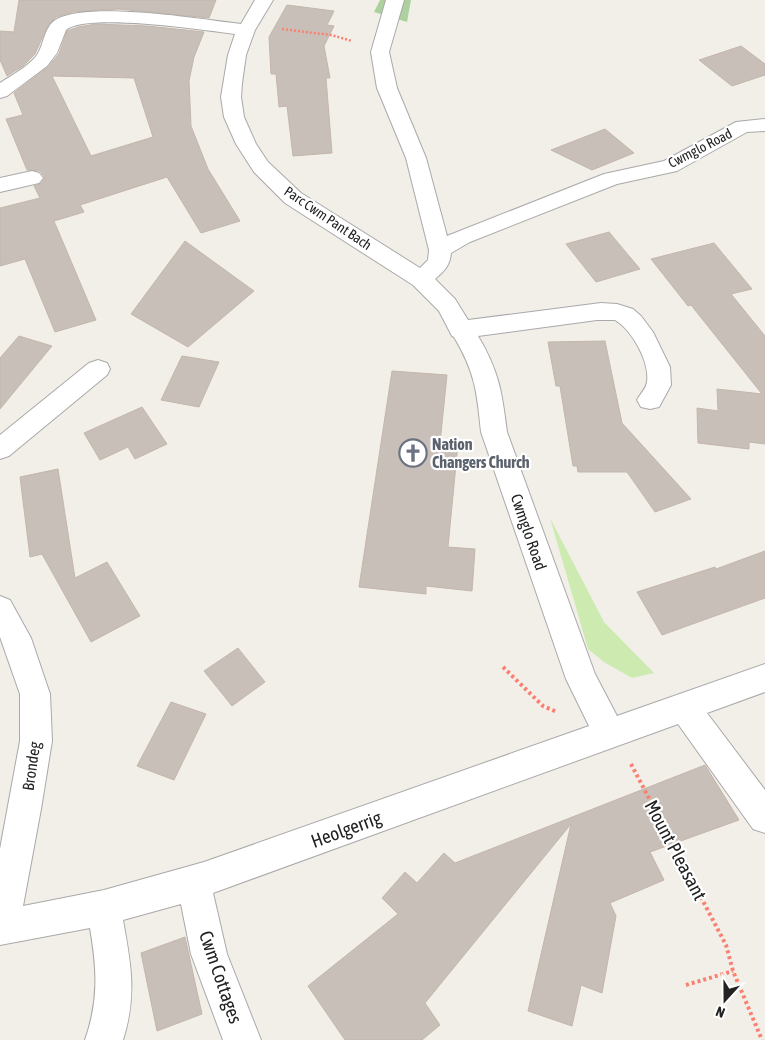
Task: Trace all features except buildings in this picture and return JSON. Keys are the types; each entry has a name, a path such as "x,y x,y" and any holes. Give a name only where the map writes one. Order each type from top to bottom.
{"street":[{"name":"Parc Cwm Pant Bach","path":"264,0 246,30 237,55 231,97 234,117 246,144 261,168 293,198 421,279"},
{"path":"395,0 380,52 387,88 416,158 440,250 439,263 421,279"},
{"path":"0,92 35,68 46,56 58,28 64,23 75,19 96,17 152,20 246,30"},
{"name":"Cwmglo Road","path":"440,250 462,237 611,179 670,166 743,126 765,125"},
{"path":"0,185 32,178"},
{"name":"Cwmglo Road","path":"421,279 447,305 460,330 480,360 490,393 494,432 581,680 611,731"},
{"path":"460,330 613,311 626,316 634,322 658,362 660,382 650,400"},
{"path":"0,449 98,369"},
{"name":"Brondeg","path":"0,609 16,638 35,694 36,741 25,809 0,927"},
{"name":"Heolgerrig","path":"0,927 104,909 194,884 611,731 765,678"},
{"path":"684,707 765,817"},
{"name":"Cwm Cottages","path":"194,884 209,954 242,1040"},
{"path":"104,909 116,980 112,1020 104,1040"}],"path":[{"path":"246,30 264,26 331,35 380,52"},
{"name":"Mount Pleasant","path":"611,731 726,945 732,971 762,1040"},
{"path":"686,985 732,971"}],"green space":[{"path":"380,0 411,0 407,22 374,12"},
{"path":"550,518 604,622 654,673 632,678 604,662 588,649"}],"place":[{"name":"Nation Changers Church","path":"413,453"}]}
